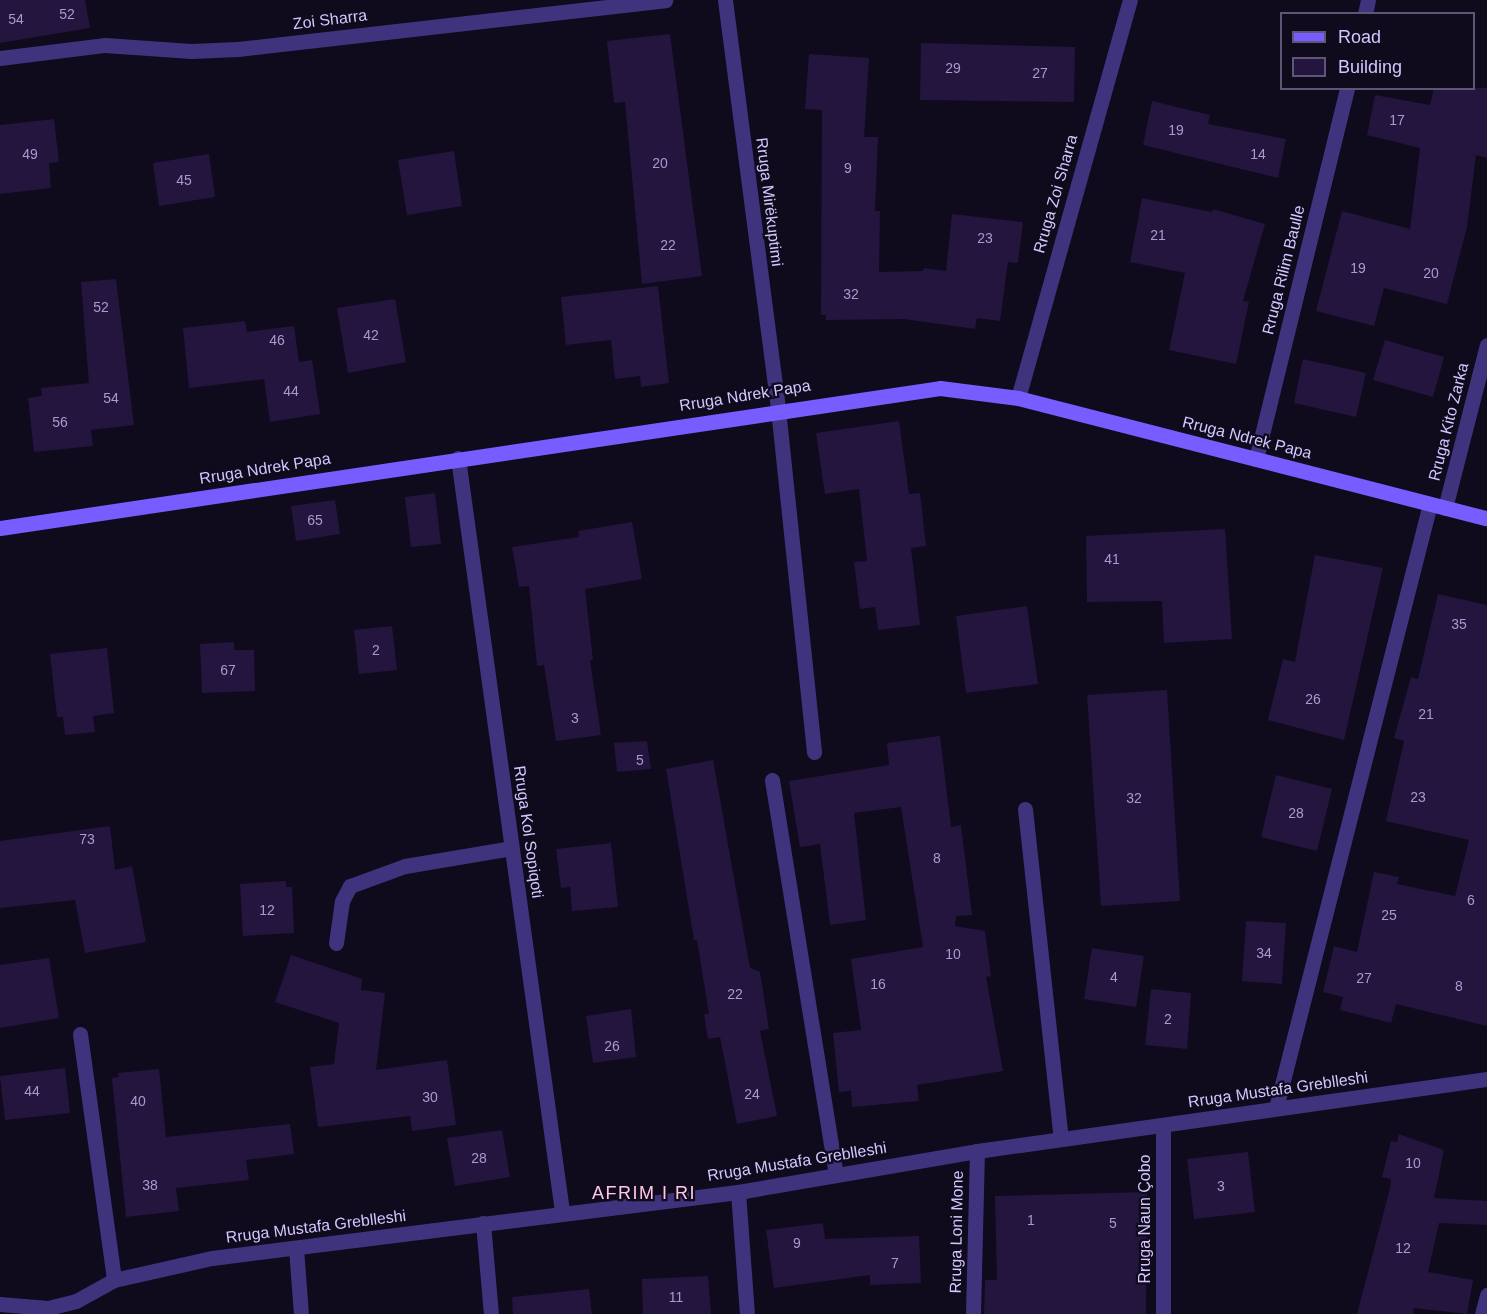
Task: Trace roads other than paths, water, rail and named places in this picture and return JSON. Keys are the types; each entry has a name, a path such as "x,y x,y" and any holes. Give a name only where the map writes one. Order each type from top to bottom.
{"street":[{"name":"Zoi Sharra","path":"0,58 105,45 191,51 238,49 664,0"},
{"name":"Rruga Mirëkuptimi","path":"725,0 778,409 814,752"},
{"name":"Rruga Zoi Sharra","path":"1017,398 1130,0"},
{"name":"Rruga Rilim Baulle","path":"1256,459 1347,90"},
{"name":"Rruga Kito Zarka","path":"1445,508 1487,345"},
{"name":"Rruga Ndrek Papa","path":"0,528 778,409 940,388 1017,398 1487,518"},
{"name":"Rruga Kol Sopiqoti","path":"458,458 562,1211"},
{"path":"1276,1108 1430,504"},
{"path":"772,780 836,1175"},
{"path":"1025,809 1061,1139"},
{"path":"336,943 342,901 350,886 405,866 512,848"},
{"path":"80,1034 114,1280"},
{"name":"Rruga Mustafa Greblleshi","path":"0,1304 48,1311 76,1301 114,1280 167,1265 562,1211 738,1192 977,1151 1487,1079"},
{"name":"Rruga Naun Çobo","path":"1162,1314 1163,1125"},
{"name":"Rruga Loni Mone","path":"973,1314 977,1151"},
{"path":"738,1192 747,1314"},
{"path":"483,1223 491,1314"},
{"path":"296,1248 301,1314"},
{"path":"1482,1314 1487,1295"}],"district":[{"name":"AFRIM I RI","path":"644,1193"}]}
